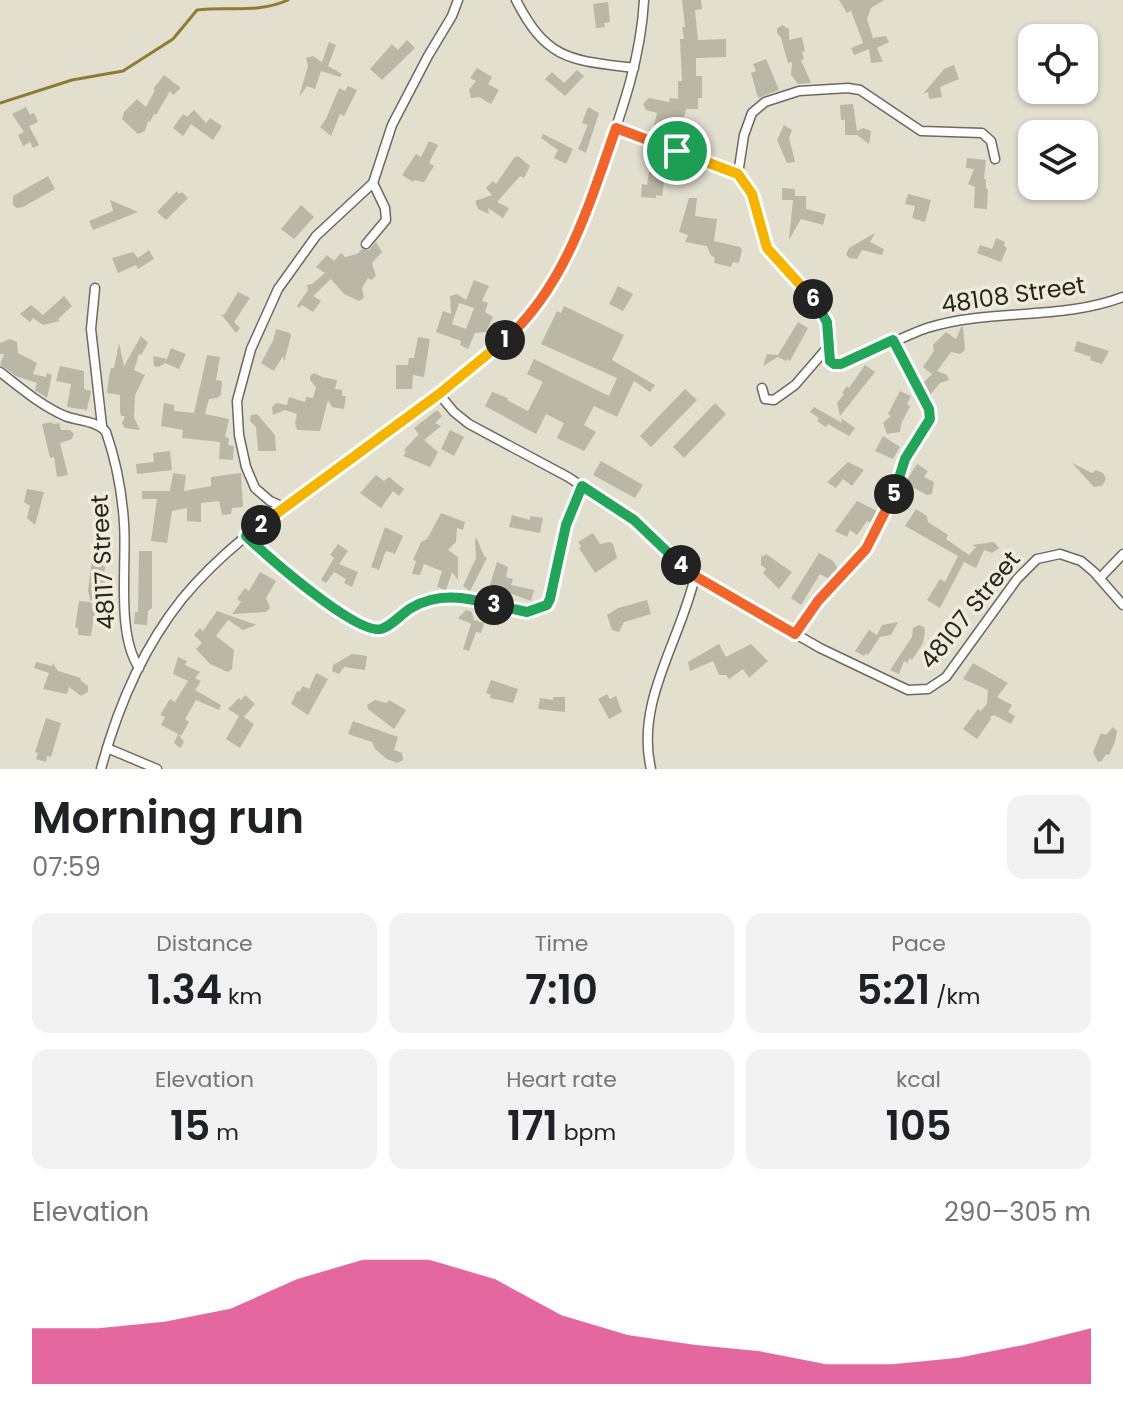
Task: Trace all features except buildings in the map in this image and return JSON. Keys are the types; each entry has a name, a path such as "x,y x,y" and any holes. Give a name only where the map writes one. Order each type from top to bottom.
{"street":[{"path":"284,507 261,495 255,488 246,467 237,419 242,377 256,336 278,289 324,228 373,183 392,125 458,0"},
{"path":"516,0 535,33 556,52 593,63 634,68"},
{"path":"101,769 122,705 139,668 183,598 246,536 439,394 511,335 542,298 578,230 616,128 640,47 644,0"},
{"path":"738,174 748,121 757,107 799,91 848,88 865,93 921,131 982,133 991,141 995,159"},
{"path":"616,128 738,174 752,194 767,248 822,313 828,330 827,347 795,385 774,400 765,399 762,388"},
{"path":"366,244 386,220 385,208 373,183"},
{"name":"48117 Street","path":"95,288 91,329 102,426 109,442 121,499 127,636 131,656 139,668"},
{"name":"48108 Street","path":"827,347 830,361 841,364 893,340 941,324 1074,309 1123,297"},
{"path":"795,634 818,601 866,549 893,497 905,459 930,419 929,409 893,340"},
{"path":"0,372 51,409 73,419 102,426"},
{"name":"48107 Street","path":"439,394 469,424 582,486 634,520 695,576 795,634 908,690 922,691 946,677 1017,579 1037,559 1049,555 1071,556 1081,561 1123,605"},
{"path":"246,536 321,599 372,629 386,627 422,603 453,596 527,612 547,605 550,599 566,525 582,486"},
{"path":"1100,578 1123,554"},
{"path":"651,769 647,746 651,712 662,665 687,608 695,576"},
{"path":"107,748 157,769"}],"waterway":[{"path":"0,103 72,80 123,71 173,39 197,10 265,7 288,0"}],"route":[{"path":"616,128 677,151 738,174 748,187 767,248 815,302 827,322 830,361 841,364 893,340 929,409 930,419 905,459 893,497 866,549 818,601 795,634 695,576 634,520 582,486 566,525 550,599 547,605 534,611 513,610 453,596 422,603 386,627 372,629 321,599 246,536 439,394 511,335 554,280 590,201 616,128"}]}
